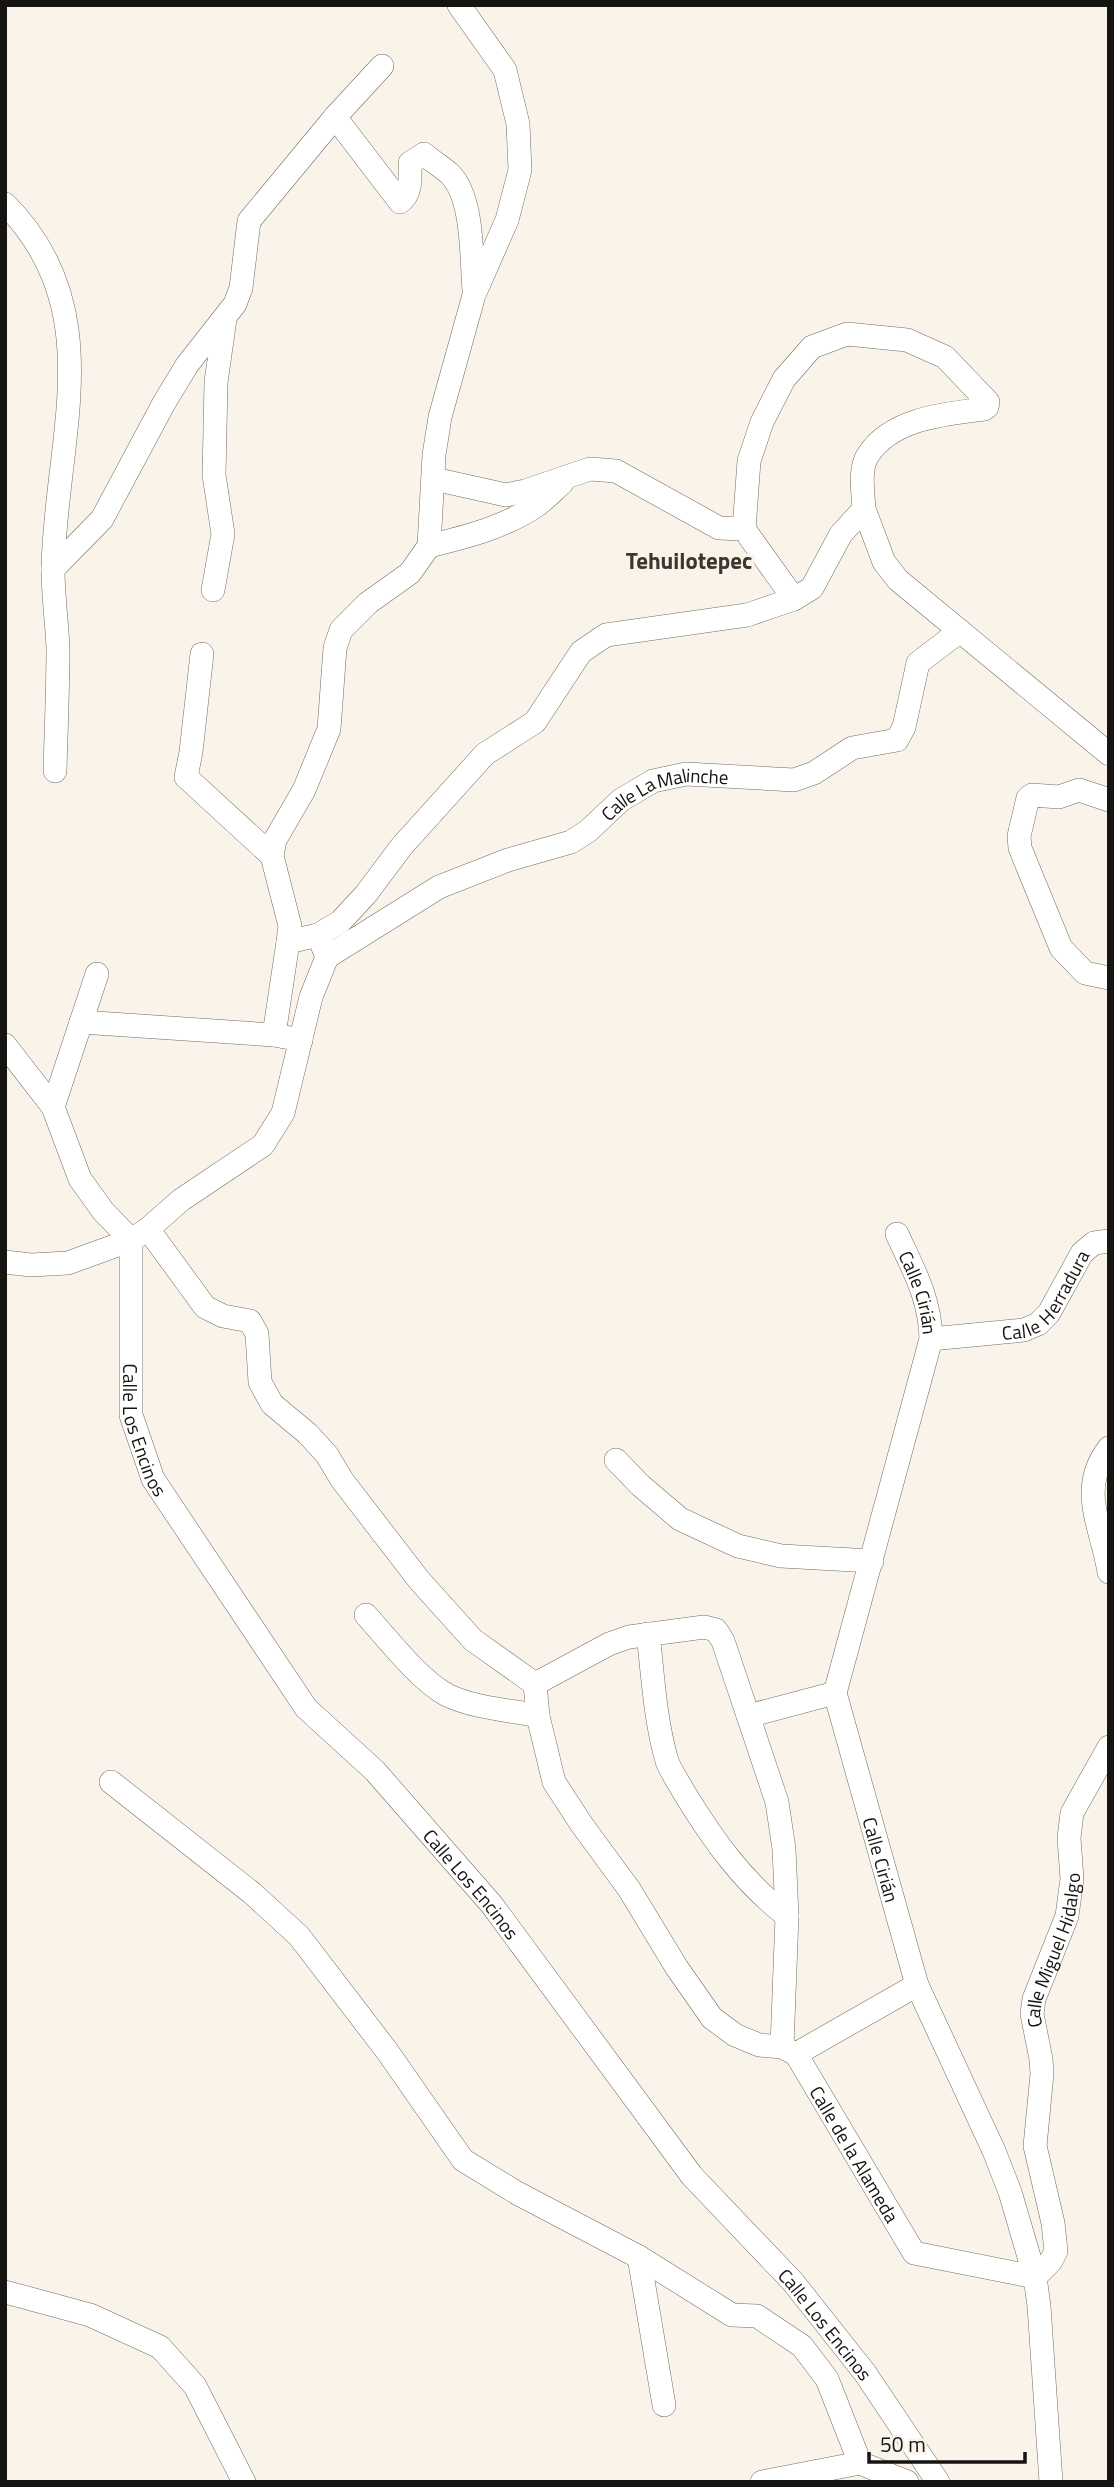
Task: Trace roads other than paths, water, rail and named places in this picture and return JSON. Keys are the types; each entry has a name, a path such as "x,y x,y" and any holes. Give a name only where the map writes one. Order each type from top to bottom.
{"street":[{"path":"274,1035 290,926 272,856 275,840 304,790 329,729 335,648 341,630 368,604 410,573 429,545 440,417 474,295 507,220 520,170 518,124 505,70 459,5"},
{"path":"53,569 102,520 187,365 235,304 241,288 249,221 335,117 382,66"},
{"path":"335,117 400,202 407,197 410,163 416,158 424,155 451,175 462,194 468,217 474,295"},
{"path":"5,204 22,221 47,260 59,288 65,313 71,384 53,569 58,647 55,771"},
{"path":"213,590 223,534 215,475 216,382 225,319"},
{"path":"794,599 744,529 749,461 762,422 784,379 812,347 847,334 907,340 945,358 985,397 987,407 935,416 909,424 885,438 867,456 863,478 864,509 884,562 898,580 1109,754"},
{"path":"434,479 506,495 590,468 616,471 719,528 744,529"},
{"path":"429,545 461,538 502,523 537,505 570,476"},
{"path":"288,942 318,936 340,922 402,846 485,754 535,722 581,652 606,635 747,615 794,599 811,587 842,534 864,509"},
{"name":"Calle La Malinche","path":"327,957 439,887 508,860 571,842 588,831 621,800 653,781 686,774 794,780 814,773 852,748 897,740 904,727 918,663 960,631"},
{"path":"202,654 186,776 272,856"},
{"path":"1109,800 1079,790 1059,797 1032,795 1028,798 1019,836 1020,848 1061,948 1084,973 1109,978"},
{"path":"5,1262 30,1265 68,1263 140,1235 181,1200 263,1145 283,1113 311,997 327,957 318,936"},
{"path":"53,1107 97,974"},
{"path":"81,1022 274,1035 301,1040"},
{"path":"5,1045 53,1107 80,1179 103,1211 140,1235 205,1307 223,1316 250,1321 257,1334 260,1382 272,1404 308,1434 327,1455 342,1480 419,1580 473,1640 535,1684 538,1716 554,1782 629,1889 677,1968 712,2018 734,2035 759,2045 789,2051 917,1985"},
{"name":"Calle Cirián","path":"897,1234 924,1294 930,1315 931,1339 835,1693 917,1985 994,2151 1010,2192 1034,2277 1039,2306 1051,2482"},
{"name":"Calle Los Encinos","path":"140,1235 131,1415 153,1479 306,1709 375,1771 492,1905 692,2176 793,2282 865,2373 938,2482"},
{"name":"Calle Herradura","path":"931,1339 1024,1330 1038,1324 1049,1313 1082,1253 1094,1244 1109,1241"},
{"path":"1109,1448 1099,1461 1092,1481 1095,1515 1109,1572"},
{"path":"616,1460 640,1485 680,1519 738,1546 781,1556 872,1561"},
{"path":"366,1615 426,1680 447,1695 538,1716"},
{"path":"535,1684 609,1644 629,1637 704,1627 716,1630 723,1641 778,1802 784,1849 787,1916 789,2051"},
{"path":"648,1634 657,1712 667,1763 704,1826 727,1858 769,1902 787,1916"},
{"path":"748,1716 835,1693"},
{"name":"Calle Miguel Hidalgo","path":"1034,2277 1051,2261 1056,2252 1053,2223 1035,2146 1042,2067 1032,2014 1033,2006 1067,1916 1072,1880 1069,1838 1072,1813 1109,1747"},
{"path":"111,1782 252,1892 299,1936 387,2052 463,2160 517,2193 639,2257 732,2315 757,2316 802,2346 827,2379 860,2463"},
{"name":"Calle de la Alameda","path":"789,2051 914,2253 1034,2277"},
{"path":"639,2257 664,2405"},
{"path":"5,2292 90,2315 160,2347 195,2386 244,2482"},
{"path":"762,2482 860,2463 907,2482"}],"district":[{"name":"Tehuilotepec","path":"689,560"}]}
